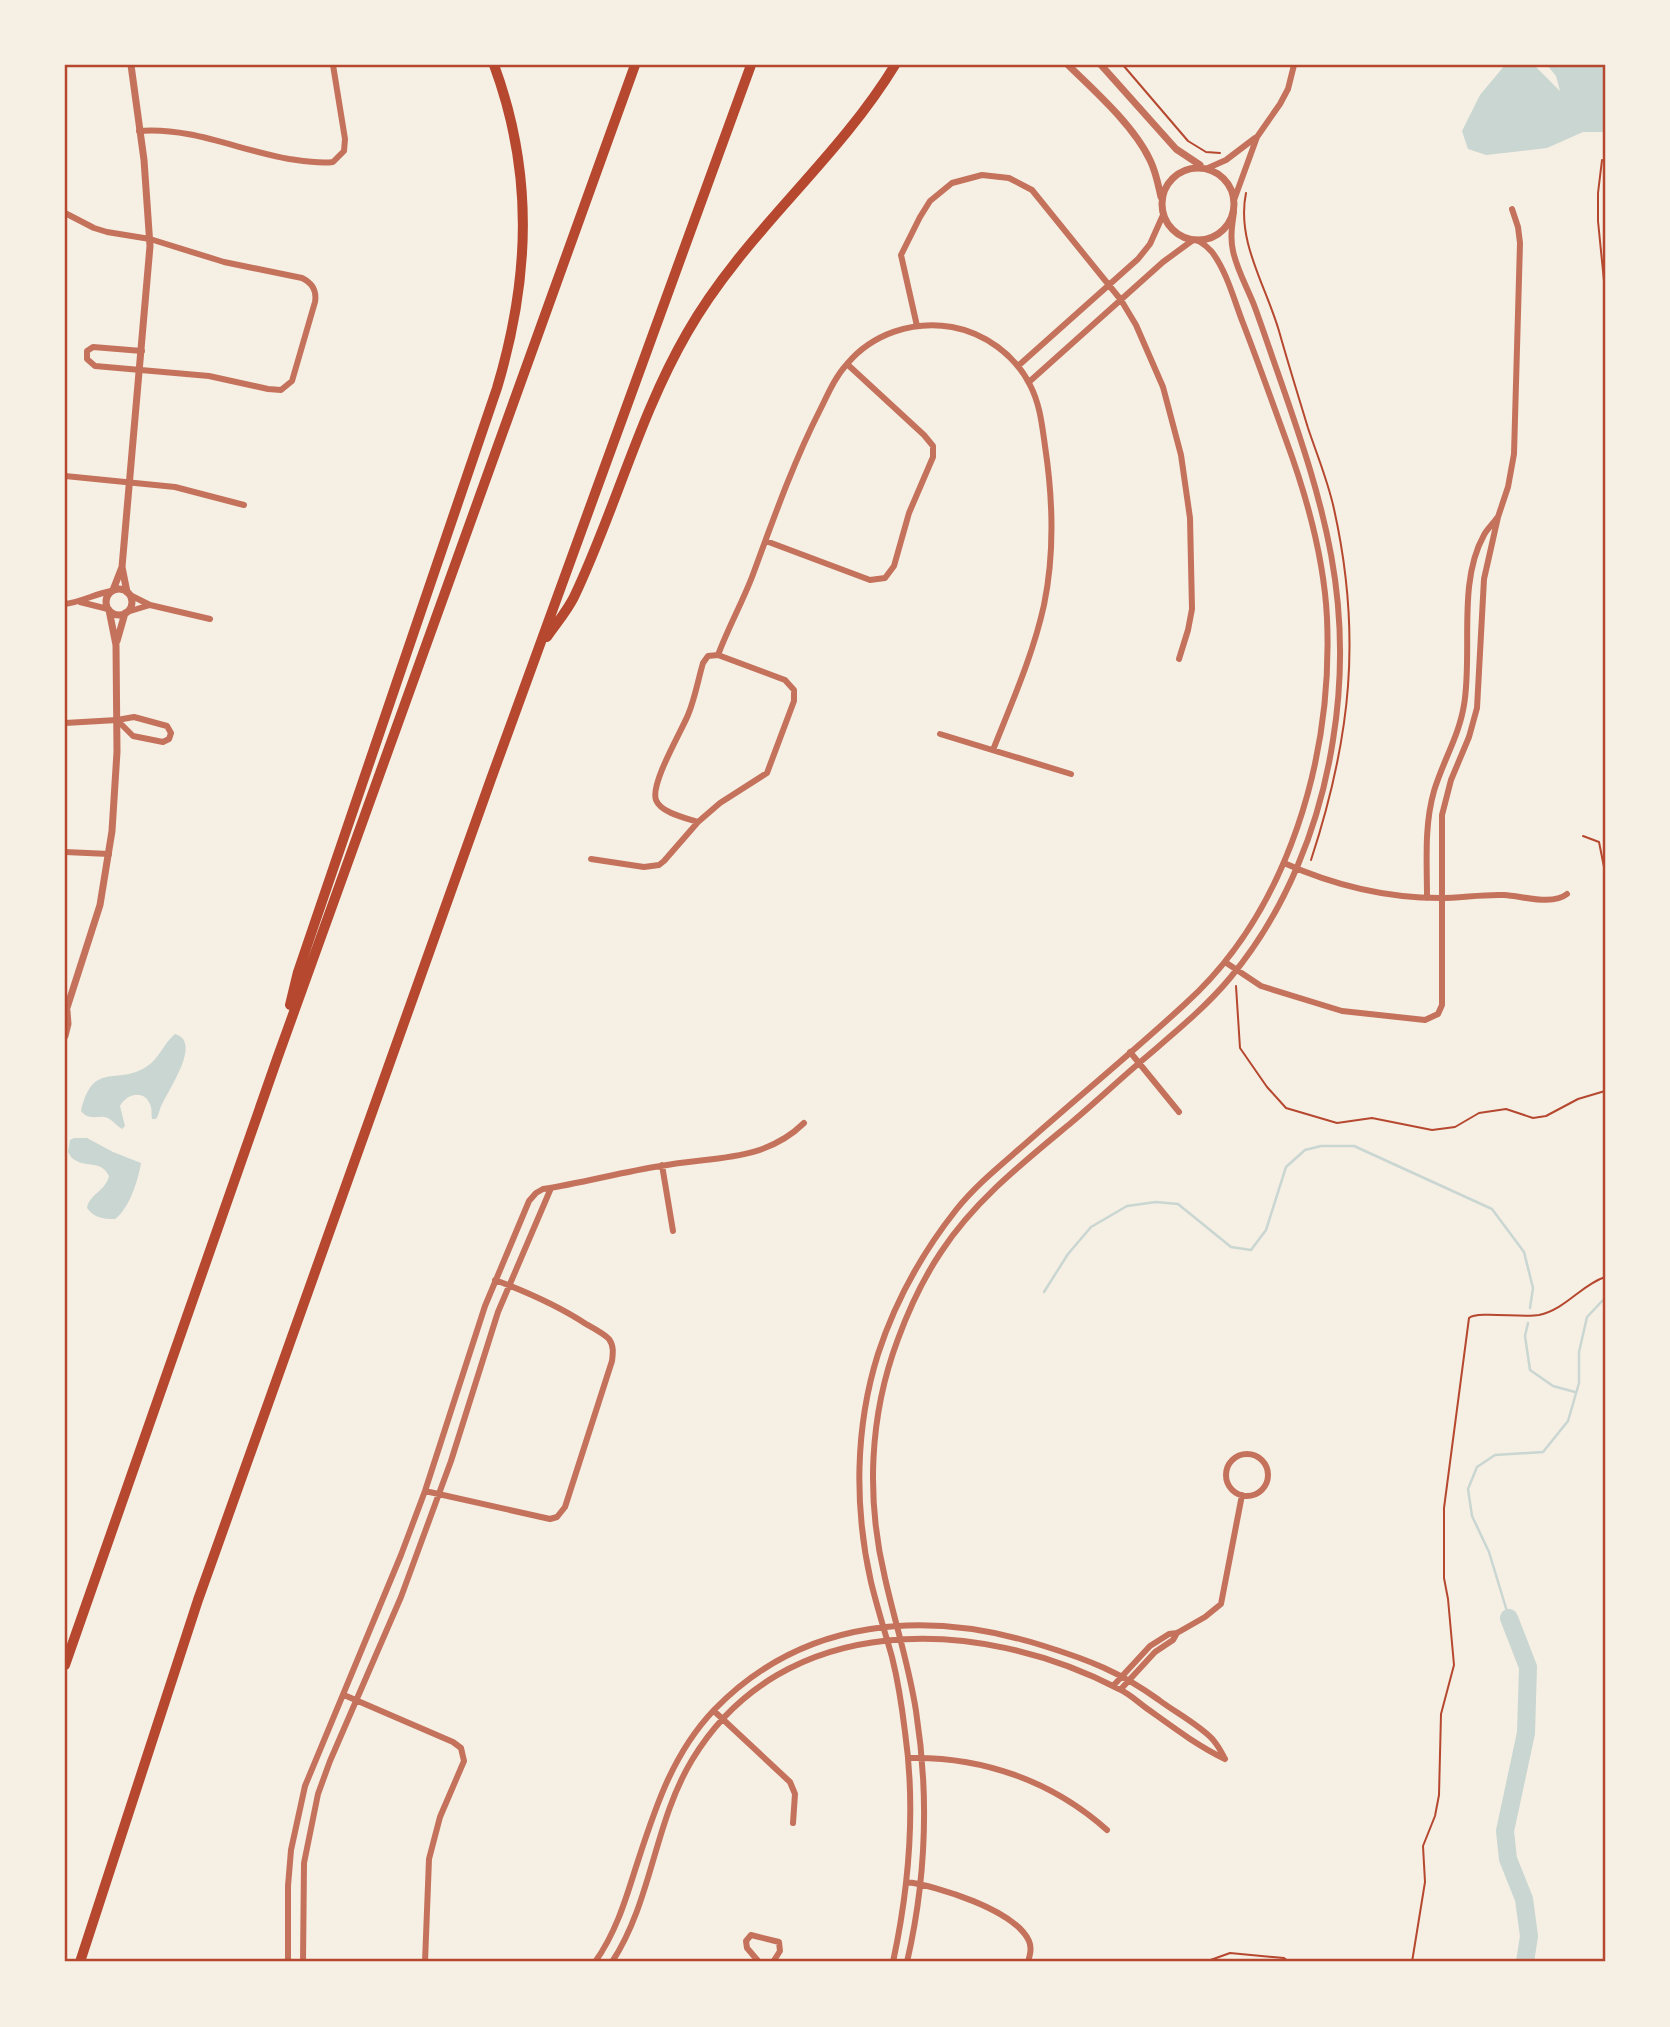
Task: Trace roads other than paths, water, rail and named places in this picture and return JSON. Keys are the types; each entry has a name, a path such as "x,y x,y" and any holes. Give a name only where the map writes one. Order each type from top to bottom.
{"highway":[{"path":"277,1059 298,972 498,388 509,348 523,265 523,203 515,136 494,65"},
{"path":"65,1665 277,1059 635,65"},
{"path":"82,1962 198,1600 751,65"},
{"path":"538,651 573,599 652,404 688,331 733,266 859,118 895,65"}],"street":[{"path":"65,1036 68,1024 66,1012 100,905 115,802 116,645 106,599 122,567 150,239 148,200 131,65"},
{"path":"139,131 184,131 268,155 333,162 344,151 345,139 333,65"},
{"path":"893,1962 906,1882 911,1818 908,1758 887,1639 866,1559 859,1501 866,1406 878,1355 896,1308 927,1250 957,1209 1036,1133 1184,1005 1226,962 1264,902 1284,863 1308,790 1325,703 1327,615 1311,517 1234,298 1208,247 1171,229 1163,215 1156,173 1144,148 1068,65"},
{"path":"1101,65 1176,149 1226,180 1234,200"},
{"path":"907,1962 920,1884 924,1813 922,1758 912,1686 902,1638 885,1580 873,1501 876,1427 886,1376 908,1313 942,1250 967,1218 1006,1178 1198,1012 1236,971 1272,916 1296,869 1319,805 1333,741 1340,674 1339,602 1330,540 1320,498 1253,302 1233,252 1231,235 1234,200 1257,137 1288,89 1294,65"},
{"path":"1161,201 1167,185 1178,173 1195,167 1205,168 1226,160 1257,137"},
{"path":"917,326 901,259 902,251 930,201 947,186 968,177 987,174 1019,182 1032,190 1121,300 1136,324 1163,387 1177,434 1191,518 1192,609 1179,659"},
{"path":"1226,962 1261,986 1313,1004 1367,1015 1429,1019 1437,1014 1443,1001 1442,815 1451,780 1469,737 1477,708 1484,579 1514,454 1520,243 1512,209"},
{"path":"1029,382 1163,262 1195,240 1209,239 1220,233 1229,224 1234,212"},
{"path":"65,213 94,228 150,239 225,262 302,278 310,283 316,297 292,381 281,390 209,376 94,366 88,362 86,355 90,348 97,346 142,351"},
{"path":"1021,370 1138,259 1150,244 1163,215"},
{"path":"718,655 742,604 807,436 847,364 858,352 880,337 917,326 942,325 979,335 1003,351 1029,382 1040,413 1051,491 1051,553 1038,632 993,750"},
{"path":"766,541 870,580 885,578 892,570 909,513 933,457 933,446 847,364"},
{"path":"65,476 197,491 244,505"},
{"path":"1427,898 1427,837 1432,801 1441,770 1458,733 1465,704 1472,577 1484,535 1499,517"},
{"path":"116,645 132,602 122,567"},
{"path":"65,604 121,589 150,605 210,619"},
{"path":"78,602 118,615 150,605"},
{"path":"591,859 644,867 659,865 698,822 720,803 767,773 795,697 792,687 785,680 718,655 708,656 703,663 688,714 656,789 656,801 662,807 698,822"},
{"path":"65,723 134,717 164,725 169,728 170,736 163,742 133,736 117,720"},
{"path":"940,734 1071,774"},
{"path":"65,852 109,854"},
{"path":"1284,863 1350,888 1427,898 1503,895 1555,899 1567,894"},
{"path":"1130,1052 1179,1112"},
{"path":"288,1962 288,1886 294,1830 309,1773 387,1591 425,1491 495,1279 529,1201 536,1193 551,1188 662,1165 735,1157 757,1151 780,1142 804,1123"},
{"path":"1036,1133 1045,1144"},
{"path":"662,1165 673,1231"},
{"path":"303,1962 303,1887 309,1832 323,1777 401,1597 439,1494 490,1334 508,1285 551,1188"},
{"path":"957,1209 967,1218"},
{"path":"425,1491 550,1519 557,1517 565,1507 580,1464 612,1361 614,1352 611,1342 603,1334 565,1311 495,1279"},
{"path":"896,1308 908,1313"},
{"path":"460,1384 474,1389"},
{"path":"1248,1454 1261,1459 1268,1478 1256,1494 1242,1495 1236,1493 1228,1484 1226,1471 1231,1460 1248,1454"},
{"path":"1113,1686 1150,1646 1168,1634 1177,1633 1205,1617 1221,1604 1242,1495"},
{"path":"859,1501 873,1501"},
{"path":"387,1591 401,1597"},
{"path":"595,1962 617,1923 659,1798 677,1759 714,1711 770,1665 823,1640 883,1625 898,1624 968,1627 1022,1639 1081,1657 1130,1679 1213,1740 1225,1759 1203,1748 1121,1689 1073,1668 1018,1651 965,1641 902,1638 862,1642 827,1652 777,1676 745,1699 723,1719 692,1759 670,1802 642,1894 624,1942 612,1962"},
{"path":"1121,1689 1155,1652 1173,1640 1177,1633"},
{"path":"1018,1651 1022,1639"},
{"path":"770,1665 777,1676"},
{"path":"344,1695 453,1742 463,1751 464,1761 440,1817 429,1859 425,1962"},
{"path":"714,1711 790,1782 794,1794 793,1823"},
{"path":"908,1758 948,1759 989,1766 1025,1779 1074,1802 1107,1830"},
{"path":"659,1798 670,1802"},
{"path":"294,1830 309,1832"},
{"path":"906,1882 968,1898 1003,1917 1028,1939 1031,1951 1028,1962"},
{"path":"629,1890 642,1894"},
{"path":"759,1962 746,1945 747,1938 751,1935 779,1942 780,1951 773,1962"}],"waterway":[{"path":"1044,1292 1068,1254 1091,1227 1127,1206 1156,1202 1178,1204 1231,1247 1251,1250 1266,1230 1286,1167 1305,1150 1321,1146 1354,1146 1492,1209 1524,1252 1533,1288 1530,1308"},
{"path":"1509,1618 1489,1552 1472,1516 1468,1489 1477,1467 1495,1455 1543,1452 1568,1421 1579,1383 1579,1352 1587,1317 1605,1298"},
{"path":"1528,1323 1525,1336 1530,1370 1553,1386 1575,1392"},
{"path":"1509,1618 1528,1667 1526,1733 1505,1831 1508,1859 1524,1899 1529,1936 1525,1962"}]}
